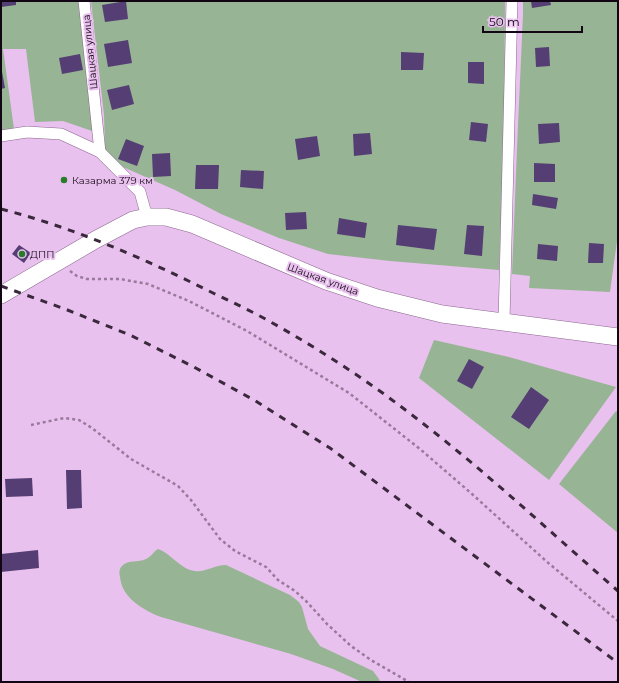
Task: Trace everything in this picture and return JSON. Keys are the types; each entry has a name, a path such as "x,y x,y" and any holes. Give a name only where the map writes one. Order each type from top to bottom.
{"main road":[{"name":"Шацкая улица","path":"1,295 133,220 147,217 166,217 192,224 319,279 376,298 442,314 618,337"}],"street":[{"name":"Шацкая улица","path":"84,1 100,152"},
{"path":"504,322 512,1"},
{"path":"1,136 27,132 61,134 100,152 140,192 147,217"}],"path":[{"path":"60,261 69,271 77,276 87,279 120,279 148,284 189,300 247,331 349,393 420,449 546,561 618,621"},
{"path":"31,424 64,418 79,420 92,428 131,459 178,486 191,500 220,539 236,551 266,566 278,580 295,591 351,646 371,660 409,682"}],"green space":[{"path":"1,1 80,1 95,132 63,121 35,122 26,49 3,49 14,129 1,131"},
{"path":"91,1 505,1 504,147 499,270 328,254 279,238 221,214 175,190 114,163 105,149 104,115"},
{"path":"523,1 618,1 618,234 610,292 529,288 530,276 512,274"},
{"path":"434,340 509,357 616,387 549,480 419,378"},
{"path":"616,411 618,412 618,533 559,484"},
{"path":"158,549 168,554 190,570 202,571 217,566 226,565 290,595 299,602 302,607 308,629 320,646 373,671 380,682 362,682 333,669 291,654 161,617 147,611 129,597 125,591 119,574 122,566 125,564 148,558"}],"building":[{"path":"1,1 16,1 16,5 1,7"},
{"path":"126,1 128,19 105,22 102,5"},
{"path":"531,1 550,1 551,5 532,8"},
{"path":"128,40 132,63 108,67 104,44"},
{"path":"549,47 550,66 536,67 535,48"},
{"path":"401,52 424,53 423,70 401,70"},
{"path":"80,54 83,70 62,74 59,58"},
{"path":"468,62 484,62 484,84 468,83"},
{"path":"1,66 5,88 1,89"},
{"path":"129,85 134,104 112,110 107,90"},
{"path":"471,122 488,124 486,142 469,140"},
{"path":"559,123 560,142 539,144 538,124"},
{"path":"370,133 372,154 354,156 353,134"},
{"path":"317,136 320,156 298,160 295,139"},
{"path":"126,139 144,146 137,166 118,159"},
{"path":"170,153 171,176 153,177 152,154"},
{"path":"534,163 555,164 555,182 534,182"},
{"path":"196,165 219,165 218,189 195,189"},
{"path":"241,170 264,171 263,189 240,187"},
{"path":"533,194 558,198 556,209 532,205"},
{"path":"306,212 307,229 286,230 285,213"},
{"path":"339,218 367,223 365,238 337,234"},
{"path":"398,225 437,229 434,250 396,245"},
{"path":"467,225 484,226 482,256 464,254"},
{"path":"589,243 604,244 603,263 588,263"},
{"path":"538,244 558,246 557,261 537,259"},
{"name":"ДПП","path":"19,245 31,253 24,263 12,254"},
{"path":"469,359 484,367 472,389 457,381"},
{"path":"531,387 549,400 529,429 511,417"},
{"path":"66,470 81,470 82,508 67,509"},
{"path":"32,478 33,496 6,497 5,479"},
{"path":"38,550 39,568 1,572 1,554"}],"railway":[{"path":"1,209 56,225 136,256 287,331 357,375 435,433 488,477 618,591"},
{"path":"1,286 65,309 130,335 194,367 254,400 330,448 618,663"}],"place":[{"name":"Казарма 379 км","path":"64,180"},
{"name":"ДПП","path":"22,254"}]}
